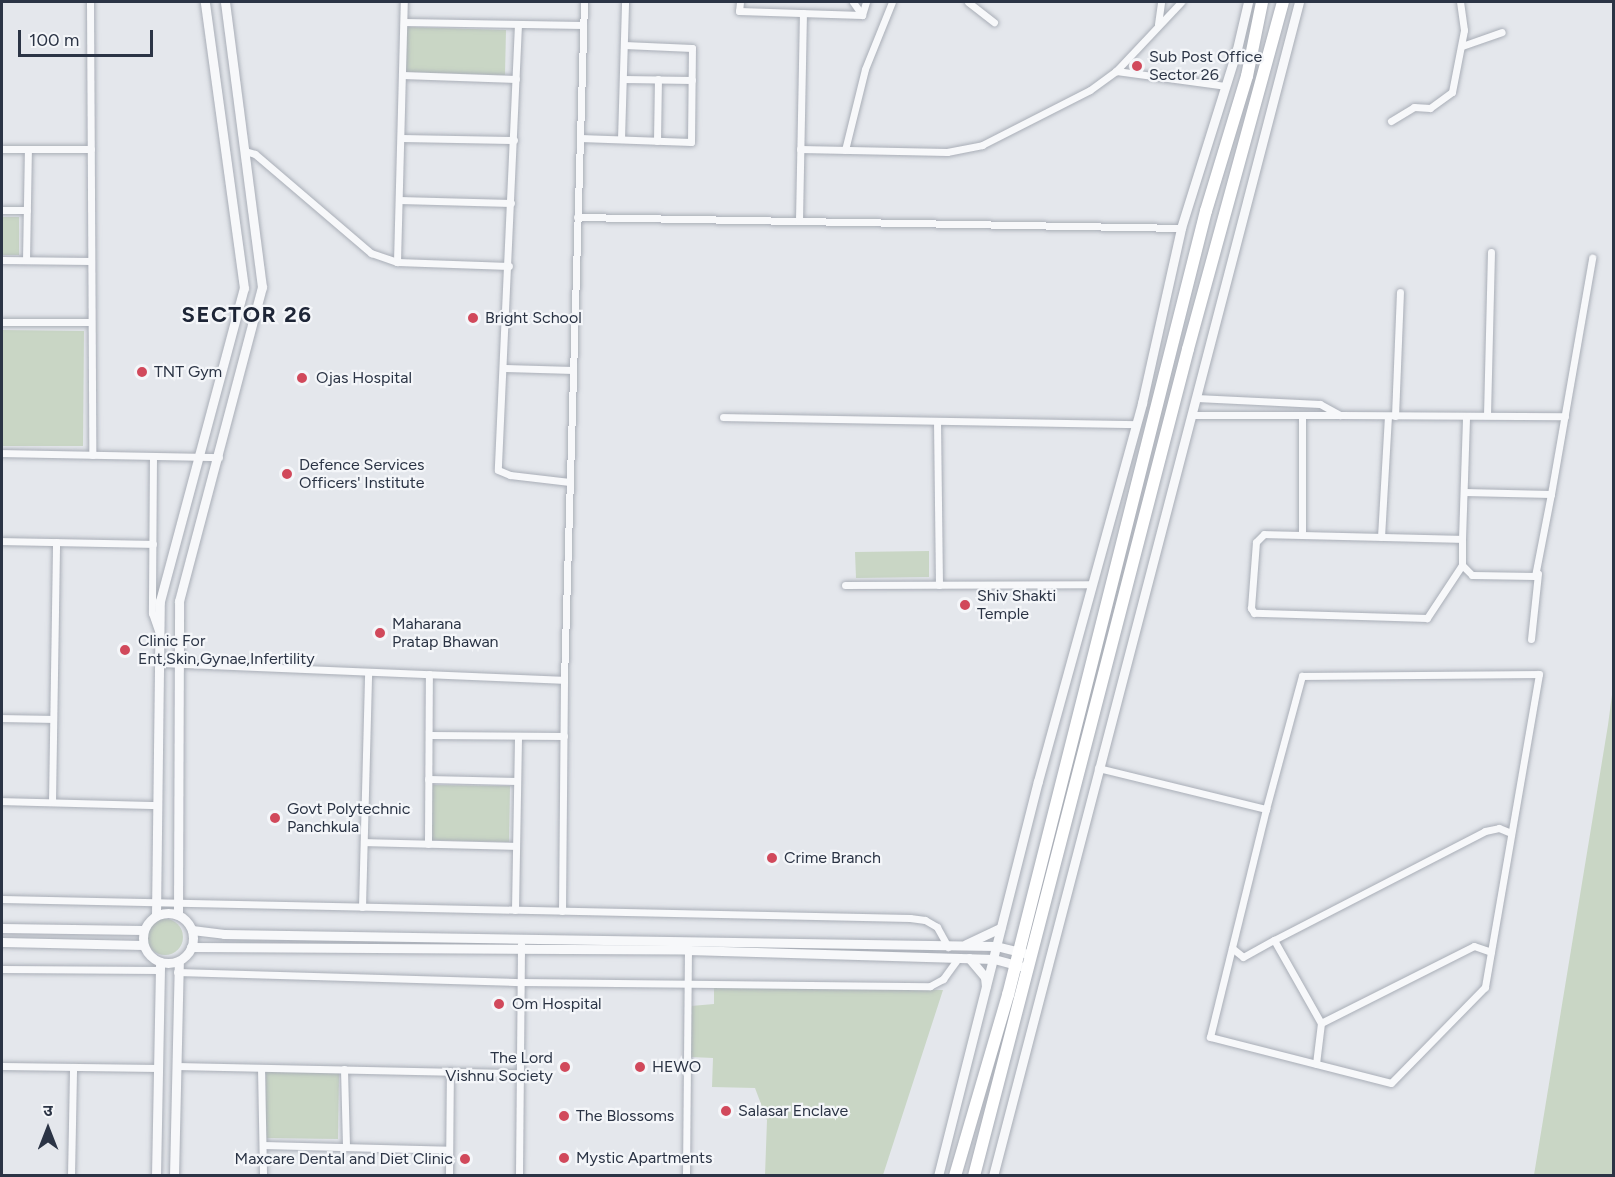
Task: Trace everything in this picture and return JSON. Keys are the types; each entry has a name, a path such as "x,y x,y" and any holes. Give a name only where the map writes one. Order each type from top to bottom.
{"highway":[{"path":"955,1176 1015,965 1206,211 1247,76 1262,2"},
{"path":"974,1176 1283,2"}],"street":[{"path":"90,2 92,455"},
{"path":"156,1176 160,966 143,945 143,930 156,915 160,601 244,288 205,2"},
{"path":"225,2 262,287 219,457 179,601 181,664 178,915 192,930 224,934 521,939 994,959 1028,969"},
{"path":"397,262 404,2"},
{"path":"562,911 564,680 584,2"},
{"path":"621,139 625,2"},
{"path":"740,2 740,11 862,15"},
{"path":"853,2 862,15"},
{"path":"862,15 866,2"},
{"path":"845,150 865,69 892,2"},
{"path":"968,2 994,22"},
{"path":"1158,24 1161,2"},
{"path":"800,149 966,150 1018,129 1116,71 1180,2"},
{"path":"938,1176 987,991 996,946 1136,424 1182,228 1248,2"},
{"path":"993,1176 1299,2"},
{"path":"1391,121 1414,107 1430,108 1452,92 1462,46 1460,2"},
{"path":"799,220 803,13"},
{"path":"404,22 583,25"},
{"path":"518,24 505,368 501,373 498,470 510,475 570,482"},
{"path":"1462,46 1502,32"},
{"path":"580,138 691,142 692,48 624,45"},
{"path":"1116,71 1225,86"},
{"path":"402,75 516,79"},
{"path":"623,79 692,80"},
{"path":"657,141 658,79"},
{"path":"400,138 514,140"},
{"path":"2,148 91,149"},
{"path":"26,260 28,149"},
{"path":"245,151 255,154 371,253 397,262 509,266"},
{"path":"399,200 511,203"},
{"path":"2,210 27,210"},
{"path":"578,218 1182,228"},
{"path":"1487,415 1491,252"},
{"path":"1531,639 1538,572 1592,258"},
{"path":"2,260 91,261"},
{"path":"1381,537 1400,292"},
{"path":"2,322 91,322"},
{"path":"505,368 573,370"},
{"path":"1196,398 1320,404 1340,415"},
{"path":"1191,415 1565,416"},
{"path":"1302,415 1302,535"},
{"path":"1462,539 1259,536 1253,613 1427,618 1462,566 1466,416"},
{"path":"723,417 1136,424"},
{"path":"937,421 939,585"},
{"path":"2,453 219,457"},
{"path":"153,456 152,613 159,633"},
{"path":"1464,492 1551,494"},
{"path":"2,541 153,544"},
{"path":"52,802 56,542"},
{"path":"1462,566 1480,578 1532,577 1538,572"},
{"path":"844,585 1092,584"},
{"path":"159,663 564,680"},
{"path":"362,907 368,672"},
{"path":"428,844 429,674"},
{"path":"1539,674 1511,833 1485,987 1391,1083 1210,1037 1266,808 1302,676 1539,674"},
{"path":"2,718 53,719"},
{"path":"429,735 564,736"},
{"path":"515,910 518,736"},
{"path":"1098,768 1266,808"},
{"path":"428,779 517,781"},
{"path":"2,801 157,805"},
{"path":"1232,948 1243,957 1485,831 1498,828 1511,833"},
{"path":"364,842 516,846"},
{"path":"2,899 910,918 925,920 937,927 948,947"},
{"path":"156,915 178,915"},
{"path":"2,928 143,930"},
{"path":"961,946 1001,928"},
{"path":"174,1176 177,972 179,961 191,947 192,930"},
{"path":"519,1176 521,939"},
{"path":"1274,940 1321,1023 1316,1064"},
{"path":"2,942 143,945"},
{"path":"191,947 521,951 688,946 996,946 1031,955"},
{"path":"686,1176 688,946"},
{"path":"1321,1023 1474,946 1491,952"},
{"path":"177,972 521,982 930,986 943,979 958,958"},
{"path":"969,958 985,977 987,991"},
{"path":"2,969 160,966 179,961"},
{"path":"2,1066 158,1068"},
{"path":"176,1066 520,1073"},
{"path":"70,1176 74,1067"},
{"path":"261,1068 263,1176"},
{"path":"344,1069 346,1147"},
{"path":"449,1176 450,1071"},
{"path":"263,1145 449,1150"}],"green space":[{"path":"406,27 506,30 505,75 405,72"},
{"path":"2,217 19,217 19,255 2,255"},
{"path":"2,330 84,331 83,446 2,446"},
{"path":"929,551 929,577 856,578 855,552"},
{"path":"1613,687 1613,1175 1534,1175 1608,725"},
{"path":"432,785 510,786 509,842 431,840"},
{"path":"165,919 178,924 183,937 178,950 165,955 152,950 147,937 152,924"},
{"path":"714,986 943,990 883,1175 765,1175 767,1120 755,1088 712,1087 713,1058 691,1057 691,1006 714,1004"},
{"path":"266,1071 339,1072 338,1139 265,1138"}],"place":[{"name":"Sub Post Office Sector 26","path":"1137,66"},
{"name":"Bright School","path":"473,318"},
{"name":"TNT Gym","path":"142,372"},
{"name":"Ojas Hospital","path":"302,378"},
{"name":"Defence Services Officers' Institute","path":"287,474"},
{"name":"Shiv Shakti Temple","path":"965,605"},
{"name":"Maharana Pratap Bhawan","path":"380,633"},
{"name":"Clinic For Ent,Skin,Gynae,Infertility","path":"125,650"},
{"name":"Govt Polytechnic Panchkula","path":"275,818"},
{"name":"Crime Branch","path":"772,858"},
{"name":"Om Hospital","path":"499,1004"},
{"name":"The Lord Vishnu Society","path":"565,1067"},
{"name":"HEWO","path":"640,1067"},
{"name":"Salasar Enclave","path":"726,1111"},
{"name":"The Blossoms","path":"564,1116"},
{"name":"Mystic Apartments","path":"564,1158"},
{"name":"Maxcare Dental and Diet Clinic","path":"465,1159"}],"district":[{"name":"SECTOR 26","path":"247,315"}]}
